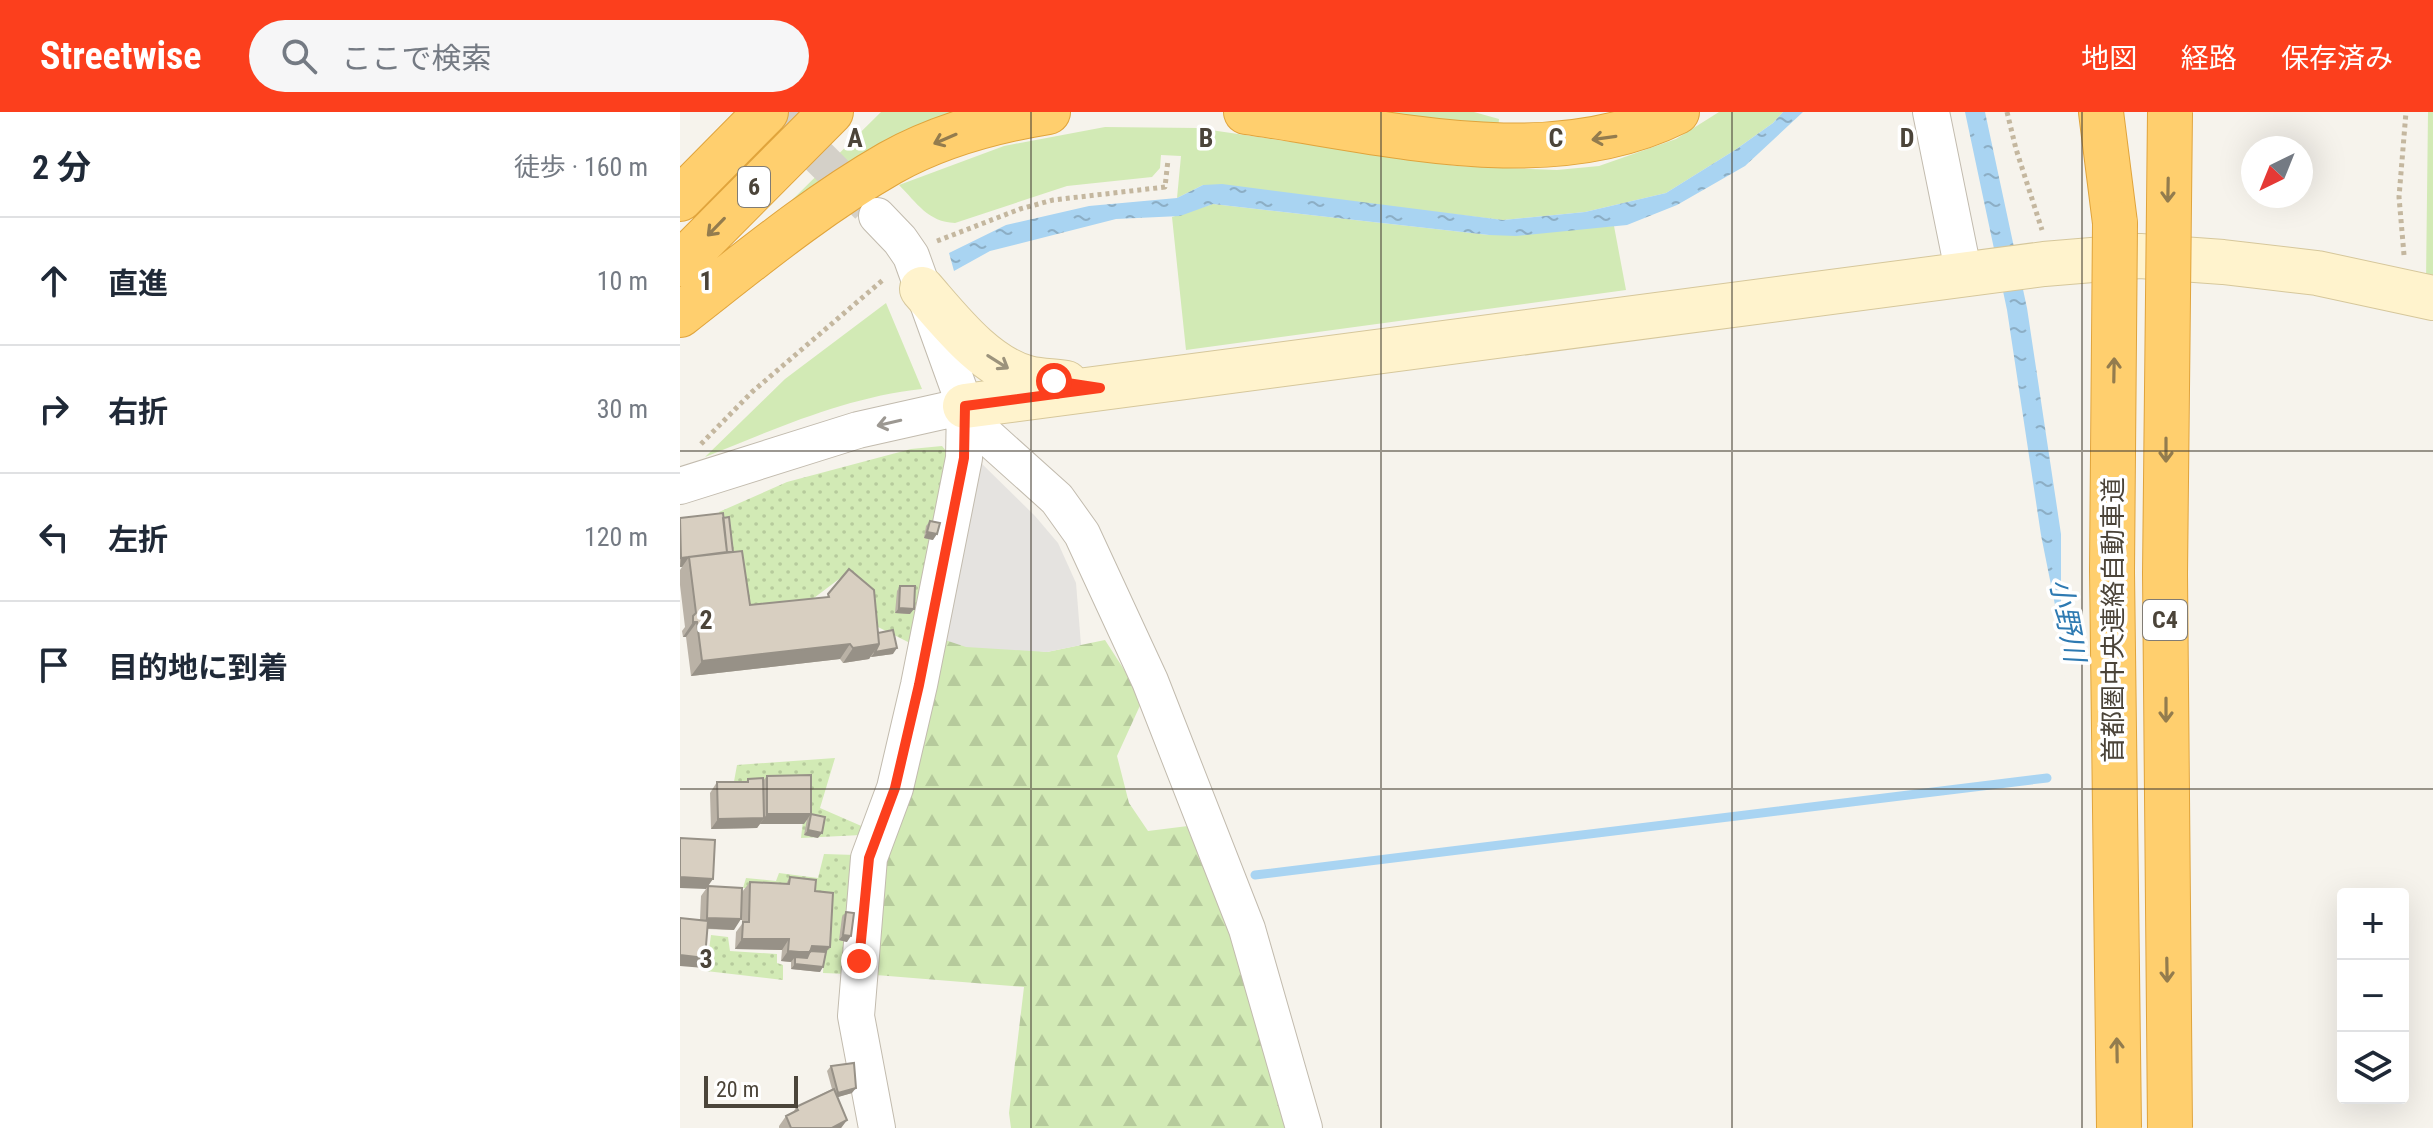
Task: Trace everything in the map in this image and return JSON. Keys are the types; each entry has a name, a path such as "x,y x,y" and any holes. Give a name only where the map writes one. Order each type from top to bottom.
{"highway":[{"path":"680,164 725,112"},
{"name":"6","path":"680,199 766,112"},
{"name":"6","path":"680,264 831,112"},
{"path":"680,315 813,212 892,162 955,134 1002,120 1048,112"},
{"path":"1246,112 1425,139 1509,146 1617,136 1677,112"},
{"path":"2101,112 2115,223"},
{"name":"首都圏中央連絡自動車道","path":"2117,112 2112,571 2119,1128"},
{"name":"首都圏中央連絡自動車道","path":"2170,112 2165,574 2170,1128"}],"street":[{"path":"1931,112 1973,274"},
{"path":"877,216 900,240 916,273 965,406 978,428 1057,499 1082,534 1150,681 1247,929 1304,1128"},
{"path":"685,470 965,406 2049,264 2140,256 2223,262 2317,273 2420,295"},
{"path":"916,273 953,325 993,361 1026,377 1100,388"},
{"path":"877,1128 856,1016 869,858 895,788 919,685 964,458 965,406"}],"path":[{"path":"2007,112 2049,264"},
{"path":"2406,112 2399,197 2420,295"},
{"path":"685,470 752,392 916,273 947,237 1053,200 1165,187 1168,160"}],"green space":[{"path":"881,112 977,112 790,202"},
{"path":"1368,112 1474,112 1499,119 1498,130"},
{"path":"1719,112 1783,112 1773,123 1735,150 1666,193 1585,212 1503,220 1203,185 1177,198 1181,156 1161,155 1160,168 1152,177 1067,186 955,223 930,215 899,185 1004,146 1105,127 1197,128 1457,166 1557,170 1599,166 1676,139"},
{"path":"2428,112 2433,112 2433,283 2426,282"},
{"path":"1213,204 1489,235 1614,226 1626,290 1186,350 1172,217"},
{"path":"886,303 922,389 838,407 705,457 785,379"},
{"path":"942,446 952,458 916,646 874,625 843,576 806,604 746,612 719,512 787,482 911,449"},
{"path":"945,640 1047,652 1105,640 1143,699 1117,756 1129,803 1148,831 1196,825 1294,1128 1011,1128 1009,1113 1024,987 876,975 881,873"},
{"path":"835,758 820,808 866,828 861,835 801,838 807,784 733,787 737,765"},
{"path":"824,854 856,855 847,974 823,973 827,900 780,890 743,888 746,878 776,881 779,873 818,878"},
{"path":"711,935 728,937 730,951 777,954 777,963 783,965 783,980 706,971"}],"shaded area":[{"path":"976,458 1058,543 1076,583 1081,645 1047,652 966,647 945,640"}],"water":[{"path":"1783,112 1803,112 1745,166 1677,205 1627,225 1516,236 1489,235 1213,204 1180,216 1116,219 990,251 954,271 949,253 1006,225 1089,206 1177,198 1203,185 1222,184 1503,220 1585,212 1666,193 1735,150 1773,123"},
{"name":"小野川","path":"1965,112 1985,112 2027,308 2122,940 2041,535 2007,310"}],"pier":[{"path":"2061,507 2180,1128 2153,1128 2061,656"}],"building":[{"path":"723,513 727,552 681,558 680,518"},
{"path":"729,517 733,552 727,552 723,518"},
{"path":"930,521 940,523 937,534 927,532"},
{"path":"742,551 750,605 829,597 828,594 849,569 874,590 879,644 853,648 850,644 702,661 697,622 693,622 696,613 689,557"},
{"path":"900,586 915,586 914,609 899,608"},
{"path":"893,630 897,648 875,652 879,644 878,633"},
{"path":"811,775 811,814 767,814 767,776"},
{"path":"763,778 764,818 718,819 717,782 748,782 748,779"},
{"path":"811,814 825,817 822,833 808,830"},
{"path":"680,838 715,840 713,879 680,877"},
{"path":"790,877 816,880 815,891 833,893 830,947 812,946 810,952 788,951 789,939 742,939 743,922 749,922 750,882 789,884"},
{"path":"708,886 742,888 741,919 707,918"},
{"path":"846,912 854,913 851,936 843,935"},
{"path":"680,918 708,921 705,958 680,955"},
{"path":"705,949 709,949 708,963 701,963 705,958"},
{"path":"810,951 826,952 823,967 795,964 795,957 807,958"},
{"path":"854,1063 856,1088 838,1093 831,1066"},
{"path":"834,1089 847,1120 832,1128 791,1128 786,1116 798,1110 796,1107"}],"waterway":[{"path":"1255,875 2047,778"}],"tunnel":[{"path":"774,112 868,206"}],"route":[{"path":"859,961 869,858 895,788 919,685 964,458 965,406 1100,388 1054,381"}]}
